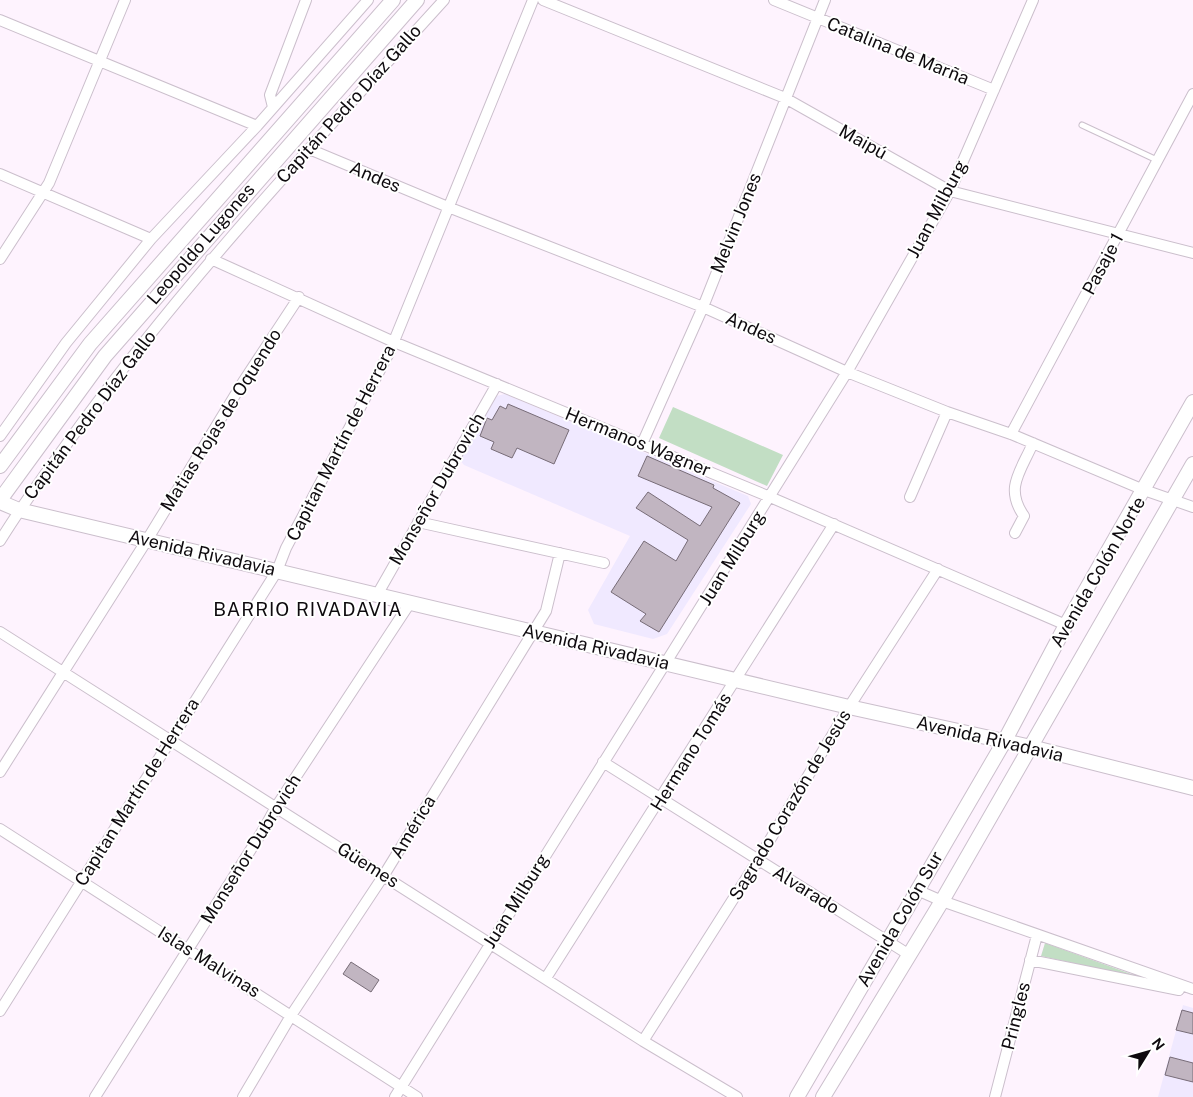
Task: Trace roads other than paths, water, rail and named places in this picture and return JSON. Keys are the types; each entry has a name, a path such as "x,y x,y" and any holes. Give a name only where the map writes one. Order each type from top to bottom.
{"main road":[{"name":"Leopoldo Lugones","path":"0,466 90,344 393,0"},
{"name":"Leopoldo Lugones","path":"0,501 105,356 417,0"},
{"name":"Avenida Colón Norte","path":"1004,742 1066,625 1193,402"},
{"name":"Avenida Colón Norte","path":"1031,747 1193,464"},
{"name":"Avenida Rivadavia","path":"0,501 19,510 667,664 1031,747 1193,788"},
{"name":"Avenida Colón Sur","path":"797,1097 1004,742"},
{"name":"Avenida Colón Sur","path":"823,1097 908,954 942,901 1031,747"}],"street":[{"path":"0,259 43,192 125,0"},
{"path":"273,108 270,94 306,0"},
{"path":"0,436 66,343 151,239 257,126 368,0"},
{"name":"Capitán Pedro Díaz Gallo","path":"0,541 19,510 115,379 211,259 444,0"},
{"name":"Capitan Martín de Herrera","path":"0,1011 277,571 286,548 394,342 533,0"},
{"name":"Maipú","path":"543,0 785,98 950,191 1193,253"},
{"name":"Catalina de Marña","path":"774,0 994,90"},
{"name":"Melvin Jones","path":"642,444 703,307 785,98 826,0"},
{"name":"Juan Milburg","path":"395,1097 603,762 667,664 847,372 950,191 1033,0"},
{"path":"0,20 257,126"},
{"name":"Pasaje 1","path":"1011,434 1159,161 1193,94"},
{"name":"Andes","path":"309,149 448,207 703,307 847,372 947,412 1011,434 1144,490 1193,506"},
{"path":"0,174 151,239"},
{"name":"Hermanos Wagner","path":"211,259 299,297 394,342 770,496 1066,625"},
{"name":"Matias Rojas de Oquendo","path":"0,772 147,540 243,382 299,297"},
{"name":"Monseñor Dubrovich","path":"376,595 497,384"},
{"path":"910,496 947,412"},
{"path":"1015,532 1024,516 1013,496 1014,486 1033,443"},
{"path":"418,522 604,563"},
{"name":"Hermano Tomás","path":"546,978 834,524"},
{"path":"532,631 546,611 560,553"},
{"name":"Sagrado Corazón de Jesús","path":"643,1041 758,860 848,706 938,569"},
{"name":"Monseñor Dubrovich","path":"95,1097 276,807 410,603"},
{"name":"América","path":"243,1097 292,1014 384,876 532,631"},
{"name":"Güemes","path":"0,632 643,1041 737,1097"},
{"name":"Alvarado","path":"603,762 908,954"},
{"name":"Islas Malvinas","path":"0,829 292,1014 417,1097"},
{"path":"916,890 1036,935 1193,990"},
{"name":"Pringles","path":"995,1097 1036,935"},
{"path":"1030,960 1179,990 1193,990"}],"lane":[{"path":"1082,126 1159,161"}],"district":[{"name":"BARRIO RIVADAVIA","path":"308,609"}]}
